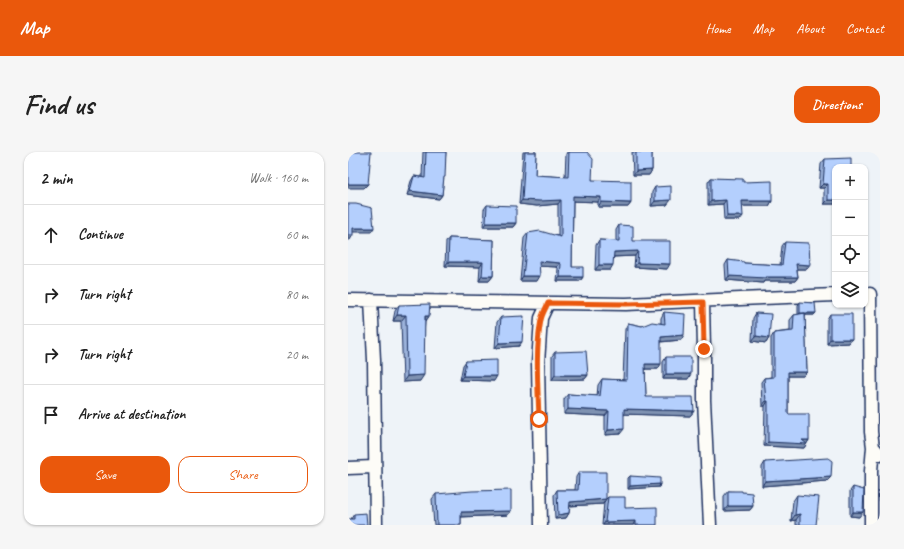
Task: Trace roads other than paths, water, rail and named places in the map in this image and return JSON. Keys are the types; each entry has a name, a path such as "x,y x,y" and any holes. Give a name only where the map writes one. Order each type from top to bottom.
{"street":[{"path":"871,525 871,471 876,451 871,432 872,294"},
{"path":"348,300 626,304 703,302 754,298 832,295"},
{"path":"371,300 374,360 374,467 376,525"},
{"path":"703,302 704,400 710,525"},
{"path":"541,525 538,363 541,318 548,303"},
{"path":"348,468 374,467"}]}
